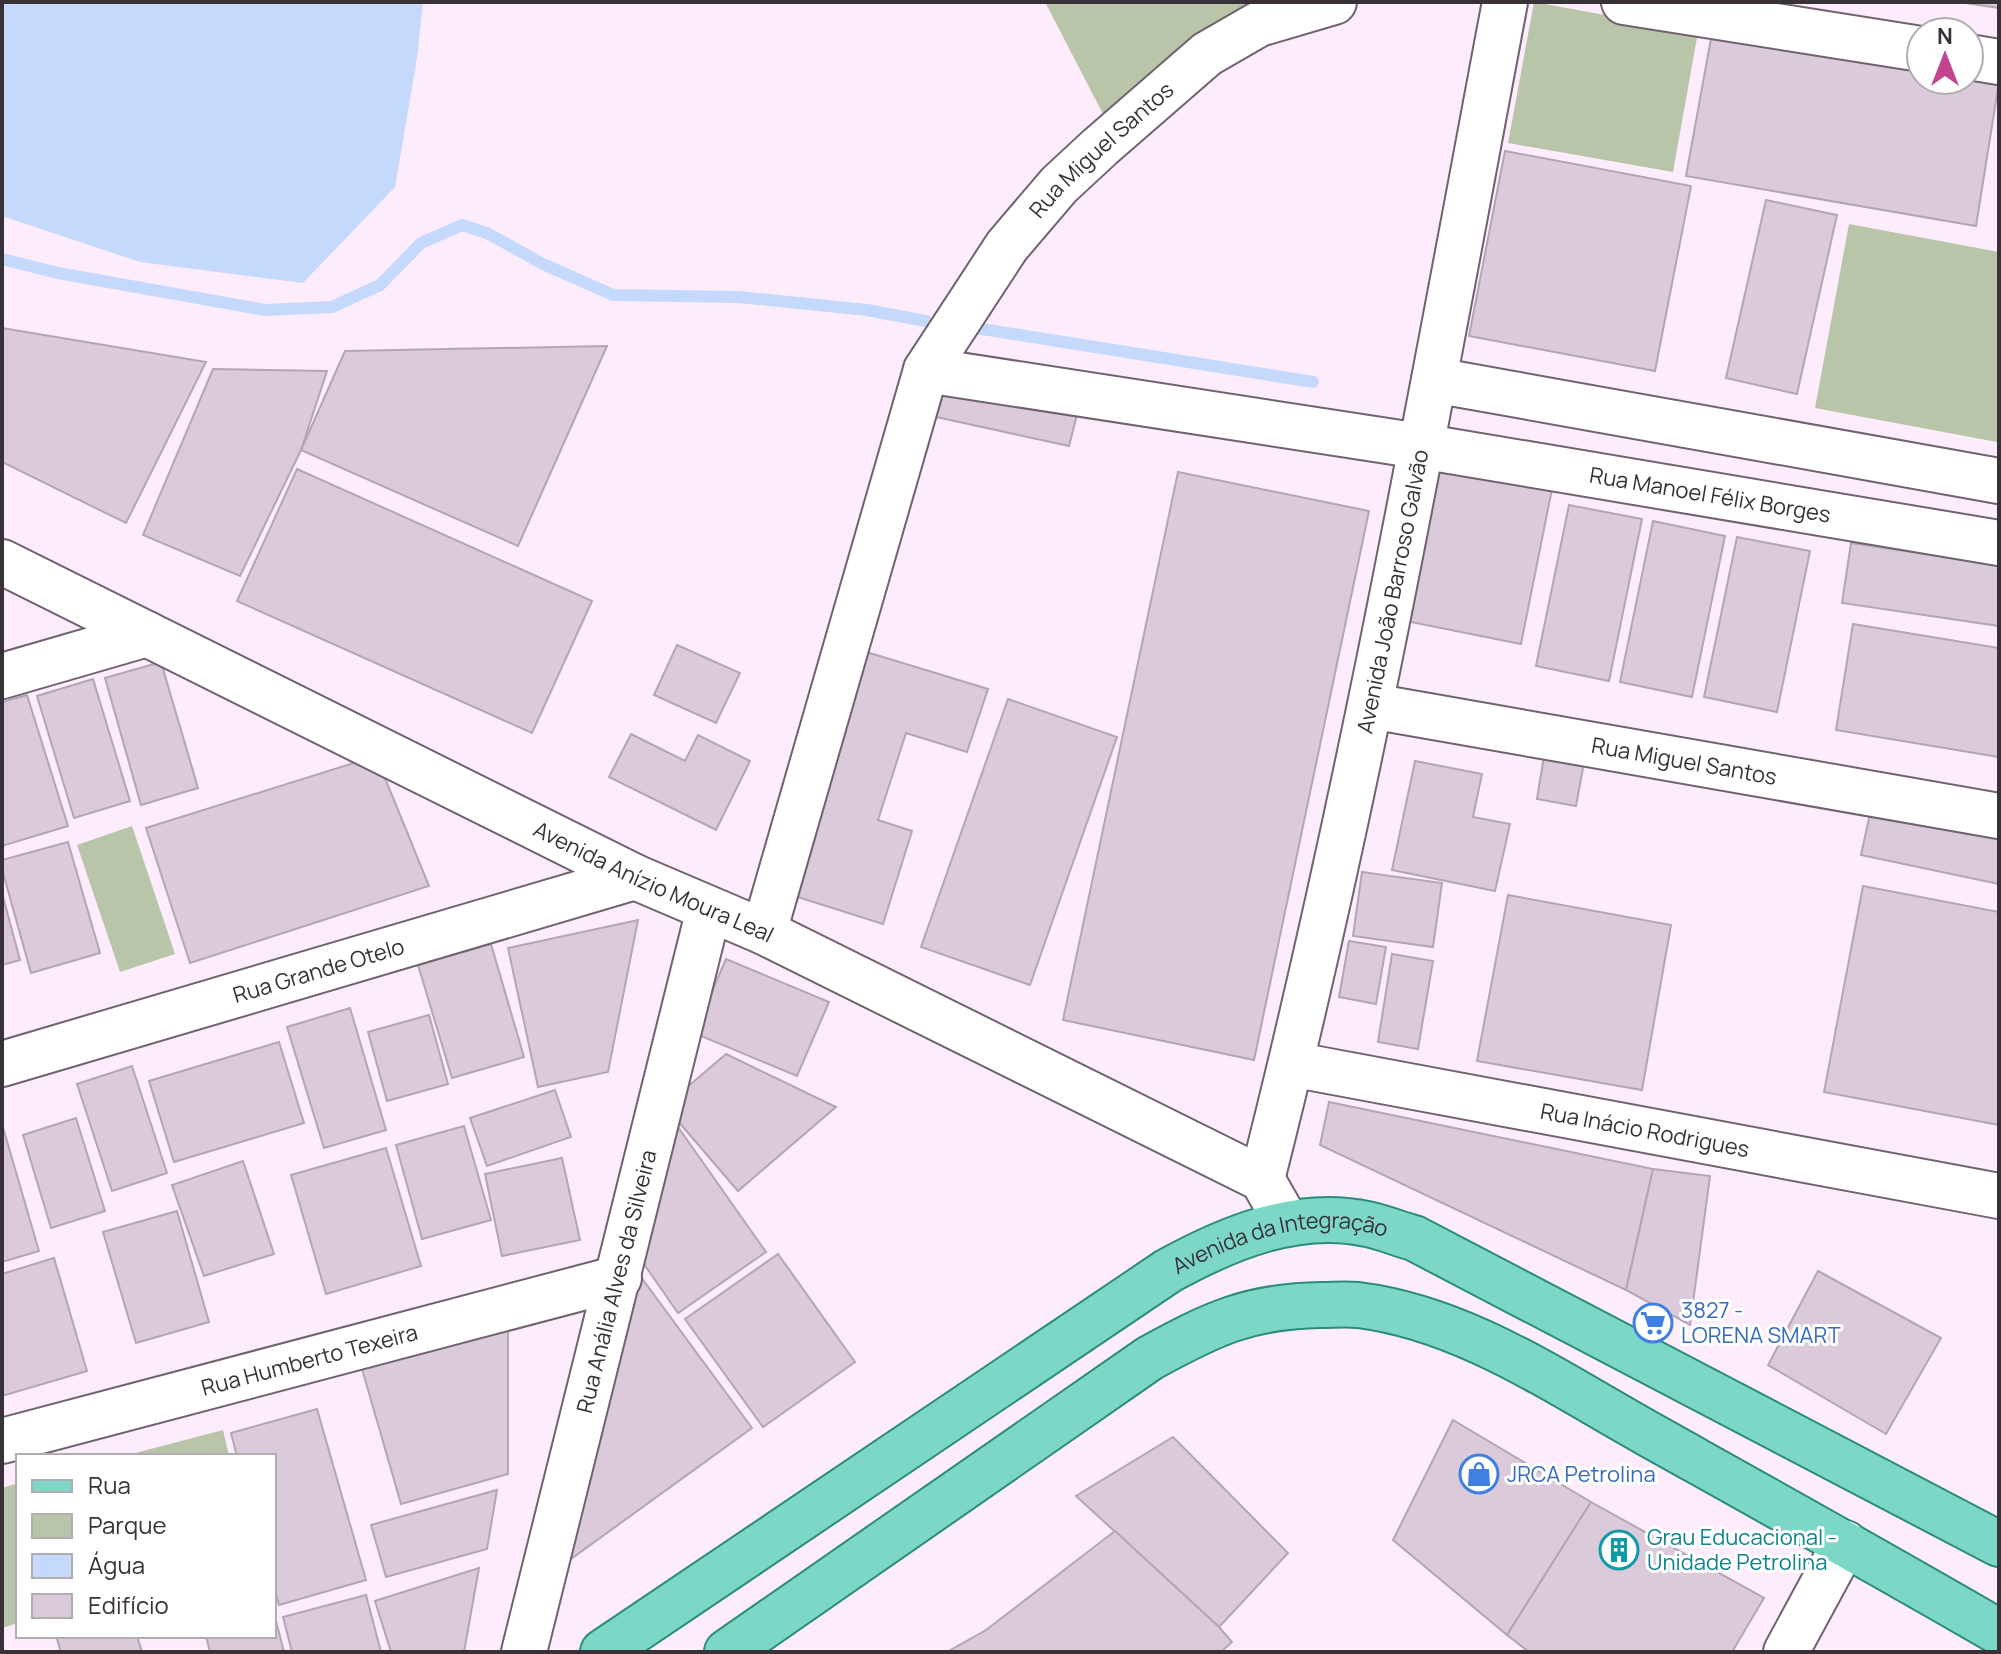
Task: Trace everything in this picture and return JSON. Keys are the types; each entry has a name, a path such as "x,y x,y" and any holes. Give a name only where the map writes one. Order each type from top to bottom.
{"main road":[{"name":"Avenida da Integração","path":"603,1652 1168,1271 1207,1249 1287,1223 1335,1220 1366,1224 1414,1238 1999,1544"},
{"path":"746,1645 1150,1358 1199,1331 1246,1313 1295,1306 1354,1305 1417,1316 1496,1349 1999,1632"}],"street":[{"name":"Rua Miguel Santos","path":"764,932 926,370 1007,246 1059,185 1100,147 1207,54 1259,24 1334,2"},
{"name":"Avenida João Barroso Galvão","path":"1262,1179 1291,1064 1371,706 1505,2"},
{"path":"1624,2 1905,46"},
{"name":"Rua Manoel Félix Borges","path":"926,370 1420,446 1999,543"},
{"path":"1434,380 1999,481"},
{"name":"Avenida Anízio Moura Leal","path":"2,562 635,877 764,932 1262,1179"},
{"path":"2,676 147,634"},
{"name":"Rua Miguel Santos","path":"1371,706 1999,816"},
{"name":"Rua Grande Otelo","path":"2,1064 635,877"},
{"name":"Rua Anália Alves da Silveira","path":"524,1652 709,909"},
{"name":"Rua Inácio Rodrigues","path":"1291,1064 1999,1196"},
{"path":"1262,1179 1287,1223"},
{"name":"Rua Humberto Texeira","path":"2,1441 619,1278"},
{"path":"1786,1652 1845,1543"}],"green space":[{"path":"1045,2 1253,2 1103,114"},
{"path":"1534,2 1698,32 1673,172 1508,143"},
{"path":"1849,224 1999,252 1997,442 1815,408"},
{"path":"132,826 175,954 120,972 77,845"},
{"path":"223,1430 229,1454 132,1454"},
{"path":"16,1484 16,1624 2,1628 2,1488"}],"water":[{"path":"2,2 423,2 417,58 395,187 303,283 140,262 2,216"}],"building":[{"path":"1959,2 1999,2 1999,8"},
{"path":"1712,33 1905,66 1905,96 1985,96 1985,80 1999,82 1976,226 1686,176"},
{"path":"1505,151 1691,186 1655,371 1469,336"},
{"path":"1766,200 1837,215 1797,394 1726,378"},
{"path":"2,328 206,362 126,523 2,462"},
{"path":"607,346 518,546 301,450 345,351"},
{"path":"213,369 327,371 301,450 240,576 143,535"},
{"path":"935,387 1079,407 1069,446 927,415"},
{"path":"1430,454 1554,479 1521,644 1396,619"},
{"path":"297,469 592,601 532,733 237,601"},
{"path":"1178,472 1369,511 1254,1060 1063,1020"},
{"path":"1569,505 1642,519 1609,681 1536,666"},
{"path":"1653,521 1725,536 1692,697 1620,682"},
{"path":"1737,537 1810,551 1777,712 1704,697"},
{"path":"1851,543 1999,565 1999,626 1842,603"},
{"path":"1853,624 1999,648 1999,757 1836,730"},
{"path":"677,645 740,673 716,723 654,695"},
{"path":"860,650 988,689 967,752 906,733 878,820 912,831 883,924 782,892"},
{"path":"161,662 198,788 141,805 105,678"},
{"path":"93,679 130,801 74,818 37,696"},
{"path":"27,695 68,826 2,846 2,702"},
{"path":"1008,699 1117,737 1030,985 921,947"},
{"path":"631,734 685,761 698,735 750,761 716,830 609,777"},
{"path":"1545,750 1585,757 1576,806 1537,799"},
{"path":"376,756 429,886 190,963 146,828"},
{"path":"1415,761 1482,774 1473,817 1510,824 1495,891 1392,870"},
{"path":"1873,800 1999,827 1999,884 1861,855"},
{"path":"68,842 100,953 31,973 2,860"},
{"path":"1362,872 1442,883 1433,947 1353,936"},
{"path":"1863,886 1999,912 1999,1125 1824,1092"},
{"path":"2,893 20,960 2,965"},
{"path":"1508,895 1671,925 1642,1090 1477,1061"},
{"path":"638,920 608,1072 538,1087 508,948"},
{"path":"1349,941 1386,947 1376,1004 1339,997"},
{"path":"491,944 524,1057 452,1078 418,965"},
{"path":"1392,954 1433,961 1418,1049 1378,1042"},
{"path":"726,959 829,1002 797,1076 694,1033"},
{"path":"350,1008 386,1130 324,1148 287,1027"},
{"path":"429,1015 448,1084 387,1101 368,1032"},
{"path":"279,1042 304,1123 174,1162 149,1081"},
{"path":"726,1054 836,1107 738,1191 665,1106"},
{"path":"132,1066 167,1173 112,1191 77,1084"},
{"path":"555,1090 571,1137 487,1166 470,1118"},
{"path":"1329,1102 1653,1169 1626,1290 1320,1145"},
{"path":"671,1117 766,1252 678,1313 637,1254"},
{"path":"76,1118 105,1211 51,1228 23,1135"},
{"path":"2,1124 39,1251 2,1262"},
{"path":"464,1126 491,1220 422,1239 396,1145"},
{"path":"386,1148 421,1266 326,1294 291,1175"},
{"path":"562,1158 580,1240 502,1256 485,1174"},
{"path":"243,1161 274,1254 204,1276 172,1185"},
{"path":"1653,1169 1710,1176 1690,1325 1626,1290"},
{"path":"177,1211 209,1322 136,1343 103,1232"},
{"path":"778,1254 855,1362 763,1427 685,1319"},
{"path":"54,1258 87,1371 2,1396 2,1274"},
{"path":"635,1269 752,1428 564,1564"},
{"path":"1818,1271 1941,1338 1886,1434 1768,1365"},
{"path":"508,1319 508,1474 401,1504 360,1362"},
{"path":"317,1409 366,1580 279,1605 276,1594 276,1454 236,1454 231,1433"},
{"path":"1453,1420 1591,1502 1507,1635 1393,1540"},
{"path":"1173,1437 1288,1553 1219,1627 1076,1496"},
{"path":"497,1490 487,1549 386,1577 371,1525"},
{"name":"Grau Educacional - Unidade Petrolina","path":"1591,1502 1764,1598 1732,1652 1529,1652 1507,1635"},
{"path":"1115,1531 1232,1642 1221,1652 947,1652 986,1630"},
{"path":"479,1568 464,1652 391,1652 375,1601"},
{"path":"366,1595 381,1652 292,1652 283,1617"},
{"path":"276,1621 284,1652 210,1652 206,1638 276,1638"},
{"path":"57,1638 138,1638 142,1652 61,1652"}],"waterway":[{"path":"2,259 58,273 265,310 332,307 380,285 421,243 462,225 487,233 543,264 613,295 739,297 867,310 926,321"},
{"path":"976,328 1313,382"}],"place":[{"name":"3827 - LORENA SMART","path":"1653,1323"},
{"name":"JRCA Petrolina","path":"1479,1474"},
{"name":"Grau Educacional - Unidade Petrolina","path":"1619,1550"}]}
